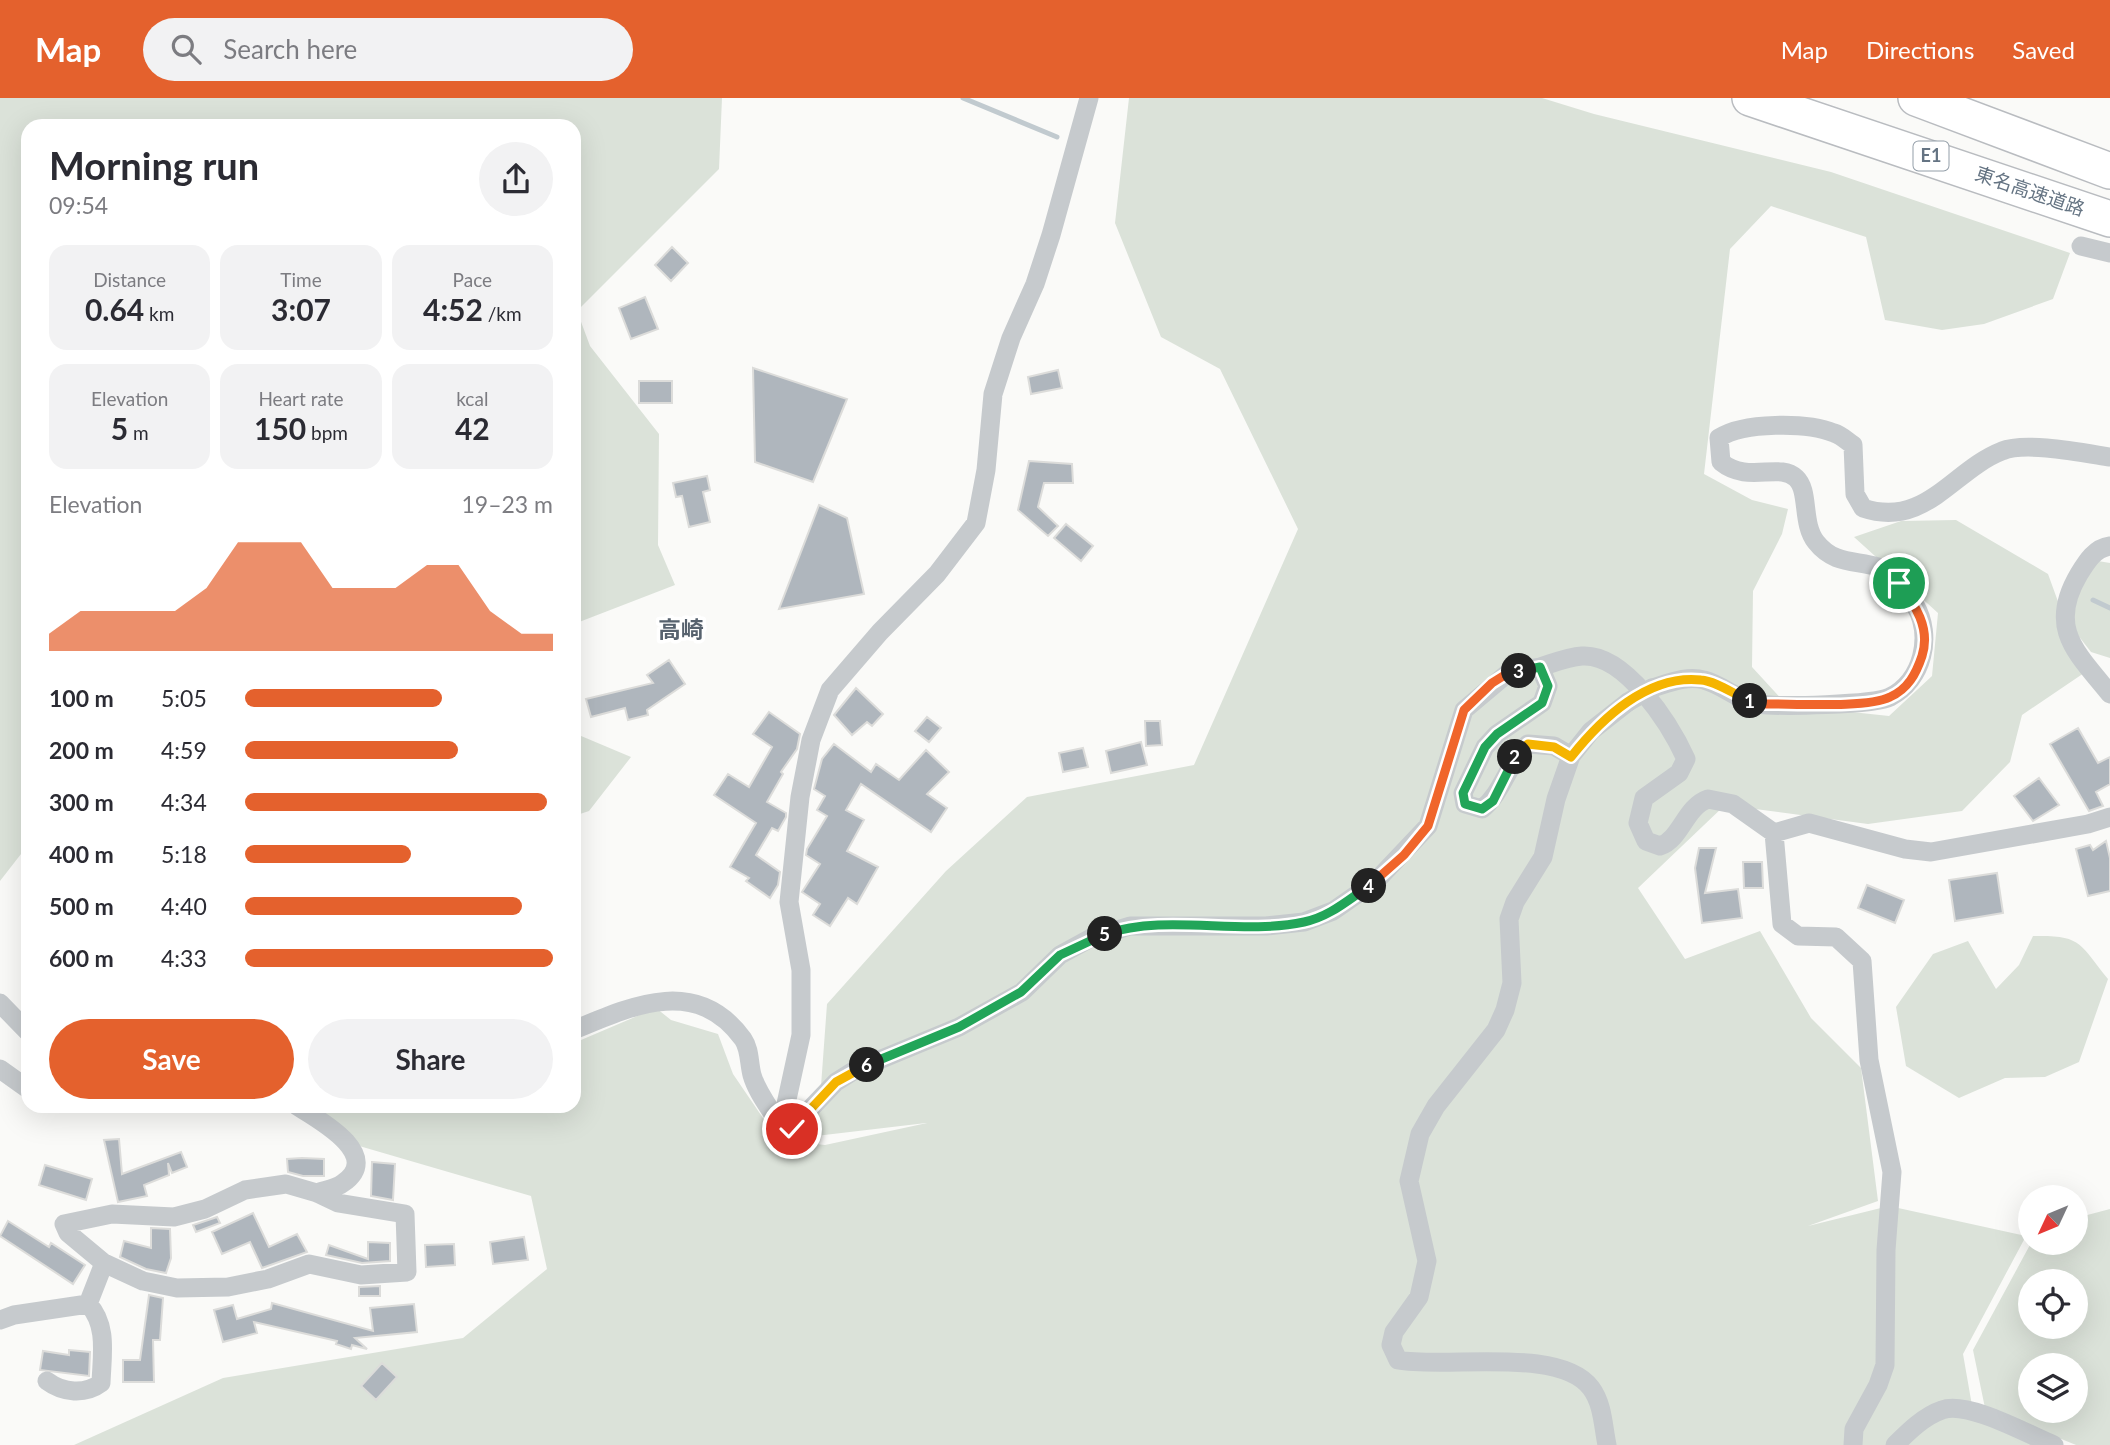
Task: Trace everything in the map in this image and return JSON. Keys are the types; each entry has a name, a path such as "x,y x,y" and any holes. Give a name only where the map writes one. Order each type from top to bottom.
{"highway":[{"name":"東名高速道路","path":"1750,98 2110,219"},
{"path":"1916,98 2110,171"}],"street":[{"path":"781,1127 801,1035 801,970 789,902 800,797 811,740 830,690 894,616 937,574 976,523 986,470 993,394 1011,338 1035,284 1051,235 1089,98"},
{"path":"2081,246 2110,253"},
{"path":"1607,1445 1601,1408 1591,1387 1574,1375 1530,1362 1416,1363 1398,1360 1391,1345 1394,1332 1419,1297 1427,1261 1409,1181 1420,1135 1436,1106 1496,1031 1505,1010 1512,983 1509,919 1515,902 1544,857 1556,800 1571,757 1591,731 1628,702 1652,688 1680,679 1704,680 1756,704 1856,702 1889,698 1908,684 1916,674 1924,651 1924,629 1916,605 1899,583 1880,567 1857,565 1834,557 1816,543 1805,522 1803,492 1798,480 1789,473 1744,474 1730,470 1721,462 1719,438 1730,430 1780,427 1814,428 1836,433 1853,445 1856,458 1855,494 1863,508 1882,514 1933,499 2004,449 2025,448 2110,457"},
{"path":"2110,546 2101,547 2087,561 2066,596 2064,620 2072,646 2110,694"},
{"path":"581,1027 622,1009 662,1001 700,1003 723,1018 745,1041 752,1078 781,1127 792,1129 836,1082 855,1070 959,1027 1021,992 1060,955 1091,939 1130,926 1266,926 1304,922 1333,911 1376,881 1428,826 1464,710 1492,683 1508,673 1584,656 1615,663 1636,685 1678,741 1686,759 1679,774 1644,798 1638,823 1646,841 1660,846 1668,844 1690,812 1708,799 1733,804 1774,832 1809,823 1905,849 1931,852 2088,824 2110,817"},
{"path":"1540,667 1548,686 1542,703 1497,734 1485,747 1463,793 1465,804 1482,809 1493,801 1516,756 1528,744 1554,747 1571,757"},
{"path":"1774,832 1782,924 1798,936 1836,937 1862,961 1869,1060 1892,1172 1886,1250 1885,1364 1878,1385 1854,1429 1853,1445"},
{"path":"0,1003 21,1025"},
{"path":"0,1069 21,1085"},
{"path":"307,1113 349,1143 357,1157 354,1170 343,1184 317,1192"},
{"path":"286,1184 317,1192 338,1203 405,1214 407,1272 361,1275 309,1264 268,1279 228,1287 187,1288 143,1282 104,1263 68,1233 64,1224 112,1214 174,1217 205,1209 245,1190 286,1184"},
{"path":"88,1304 104,1263"},
{"path":"0,1320 14,1315 88,1304"},
{"path":"47,1381 57,1389 73,1391 92,1390 101,1383 103,1335 97,1313 88,1304"},
{"path":"1895,1445 1914,1427 1944,1409 1966,1409 2054,1445"}],"shaded area":[{"path":"0,98 722,98 719,169 581,307 581,119 21,119 21,854 0,881"},
{"path":"1129,98 1542,98 1594,114 1831,172 2070,253 2053,299 1984,324 1942,330 1885,320 1866,237 1771,206 1730,249 1704,474 1752,500 1788,509 1782,534 1753,591 1752,667 1787,705 1889,716 1932,676 1938,613 1854,537 1901,521 1956,520 2048,574 2084,673 2022,715 2010,762 1962,811 1868,824 1725,805 1638,888 1685,959 1760,931 1811,1018 1861,1068 1878,1201 1808,1226 1889,1206 2018,1234 2018,1251 1963,1354 1974,1417 2049,1445 74,1445 223,1378 463,1338 547,1269 531,1196 349,1143 305,1113 581,1113 581,1040 656,1008 671,1020 718,1034 733,1074 778,1140 869,1067 821,1086 827,1004 946,871 1027,797 1194,765 1298,529 1220,369 1161,337 1115,223","holes":["927,1123 825,1145 782,1140"]},
{"path":"581,322 590,346 659,434 658,545 675,585 581,621"},
{"path":"2098,561 2110,563 2110,658 2091,652 2070,625 2079,581"},
{"path":"581,736 631,757 589,811 581,814"},
{"path":"2033,936 2061,937 2078,944 2108,979 2079,1062 2045,1077 2005,1078 1959,1098 1906,1066 1896,1007 1933,954 1968,941 1996,989 2019,965"},
{"path":"2110,1209 2110,1445 2076,1445 2022,1423 2088,1423 2088,1353 2018,1353 2018,1421 1985,1408 1973,1350 2024,1255 2088,1255 2088,1215"}],"building":[{"path":"672,247 688,263 671,281 655,265"},
{"path":"645,297 658,329 631,339 619,308"},
{"path":"753,368 847,399 813,482 755,462"},
{"path":"1058,370 1062,388 1031,394 1028,377"},
{"path":"639,381 672,381 672,403 639,403"},
{"path":"1029,461 1072,464 1073,483 1044,483 1038,507 1058,526 1048,536 1018,510"},
{"path":"707,476 710,490 703,492 710,522 689,527 682,496 676,497 673,483"},
{"path":"819,505 847,518 864,594 779,609"},
{"path":"1066,524 1093,546 1081,561 1054,538"},
{"path":"669,660 685,684 647,710 648,715 628,720 625,708 591,717 586,699 653,683 647,675"},
{"path":"856,688 883,714 872,726 867,722 852,735 834,715"},
{"path":"769,712 800,734 797,749 781,772 783,774 767,802 786,813 786,817 778,831 772,828 756,855 780,872 778,885 770,898 746,881 749,878 730,867 756,823 714,795 728,774 749,787 772,747 753,734"},
{"path":"927,717 941,728 929,742 915,731"},
{"path":"1145,721 1160,721 1162,745 1146,746"},
{"path":"2078,728 2098,763 2110,757 2110,784 2096,792 2103,806 2089,811 2050,744"},
{"path":"1141,742 1147,765 1111,773 1106,751"},
{"path":"834,744 871,772 876,764 899,780 926,750 949,772 927,794 947,808 931,832 861,784 846,810 864,820 847,851 878,867 857,904 848,898 830,926 813,915 820,904 802,892 820,864 806,855 827,816 817,810 825,796 814,789 822,759"},
{"path":"1083,748 1088,767 1063,772 1059,753"},
{"path":"2039,778 2059,805 2033,821 2014,796"},
{"path":"2106,841 2110,858 2110,891 2088,896 2076,849 2090,845 2093,850"},
{"path":"1699,848 1716,848 1705,893 1738,889 1742,918 1702,923 1695,868"},
{"path":"1743,862 1762,862 1763,888 1744,888"},
{"path":"1997,873 2003,913 1955,921 1949,880"},
{"path":"1867,885 1904,900 1895,923 1858,908"},
{"path":"119,1139 122,1174 181,1152 187,1167 172,1173 168,1163 169,1175 144,1185 147,1196 118,1202 104,1140"},
{"path":"287,1159 324,1159 324,1176 303,1176 288,1172"},
{"path":"372,1162 395,1164 393,1200 371,1196"},
{"path":"45,1165 92,1179 86,1200 39,1185"},
{"path":"253,1213 269,1247 297,1234 307,1252 262,1268 250,1242 222,1254 212,1232"},
{"path":"217,1217 220,1223 196,1232 193,1225"},
{"path":"8,1221 49,1247 51,1243 85,1265 73,1284 0,1236"},
{"path":"151,1228 170,1229 171,1258 166,1273 146,1269 120,1257 124,1241 151,1248"},
{"path":"524,1237 528,1260 493,1264 490,1242"},
{"path":"368,1242 390,1243 390,1261 362,1263 326,1255 329,1245 368,1259"},
{"path":"454,1244 455,1265 426,1267 425,1245"},
{"path":"380,1286 380,1296 359,1296 359,1287"},
{"path":"149,1295 163,1298 160,1340 153,1340 154,1382 123,1382 123,1360 140,1360"},
{"path":"272,1303 373,1331 370,1308 414,1304 417,1332 355,1338 367,1349 352,1345 351,1349 336,1344 337,1341 254,1322 257,1333 223,1342 214,1310 233,1305 237,1319 271,1309"},
{"path":"69,1350 90,1352 89,1376 40,1370 43,1351 69,1355"},
{"path":"382,1363 397,1377 376,1400 361,1386"}],"waterway":[{"path":"963,98 1057,137"},
{"path":"2093,600 2110,608"}],"district":[{"name":"高崎","path":"681,630"}],"route":[{"path":"792,1129 836,1082 855,1070 959,1027 1021,992 1060,955 1091,939 1130,926 1266,926 1304,922 1333,911 1376,881 1404,855 1428,826 1464,710 1492,683 1508,673 1540,667 1548,686 1542,703 1497,734 1485,747 1463,793 1465,804 1482,809 1493,801 1505,773 1528,744 1554,747 1571,757 1591,731 1628,702 1652,688 1680,679 1704,680 1756,704 1856,702 1889,698 1908,684 1916,674 1924,651 1924,629 1916,605 1899,583"}]}
